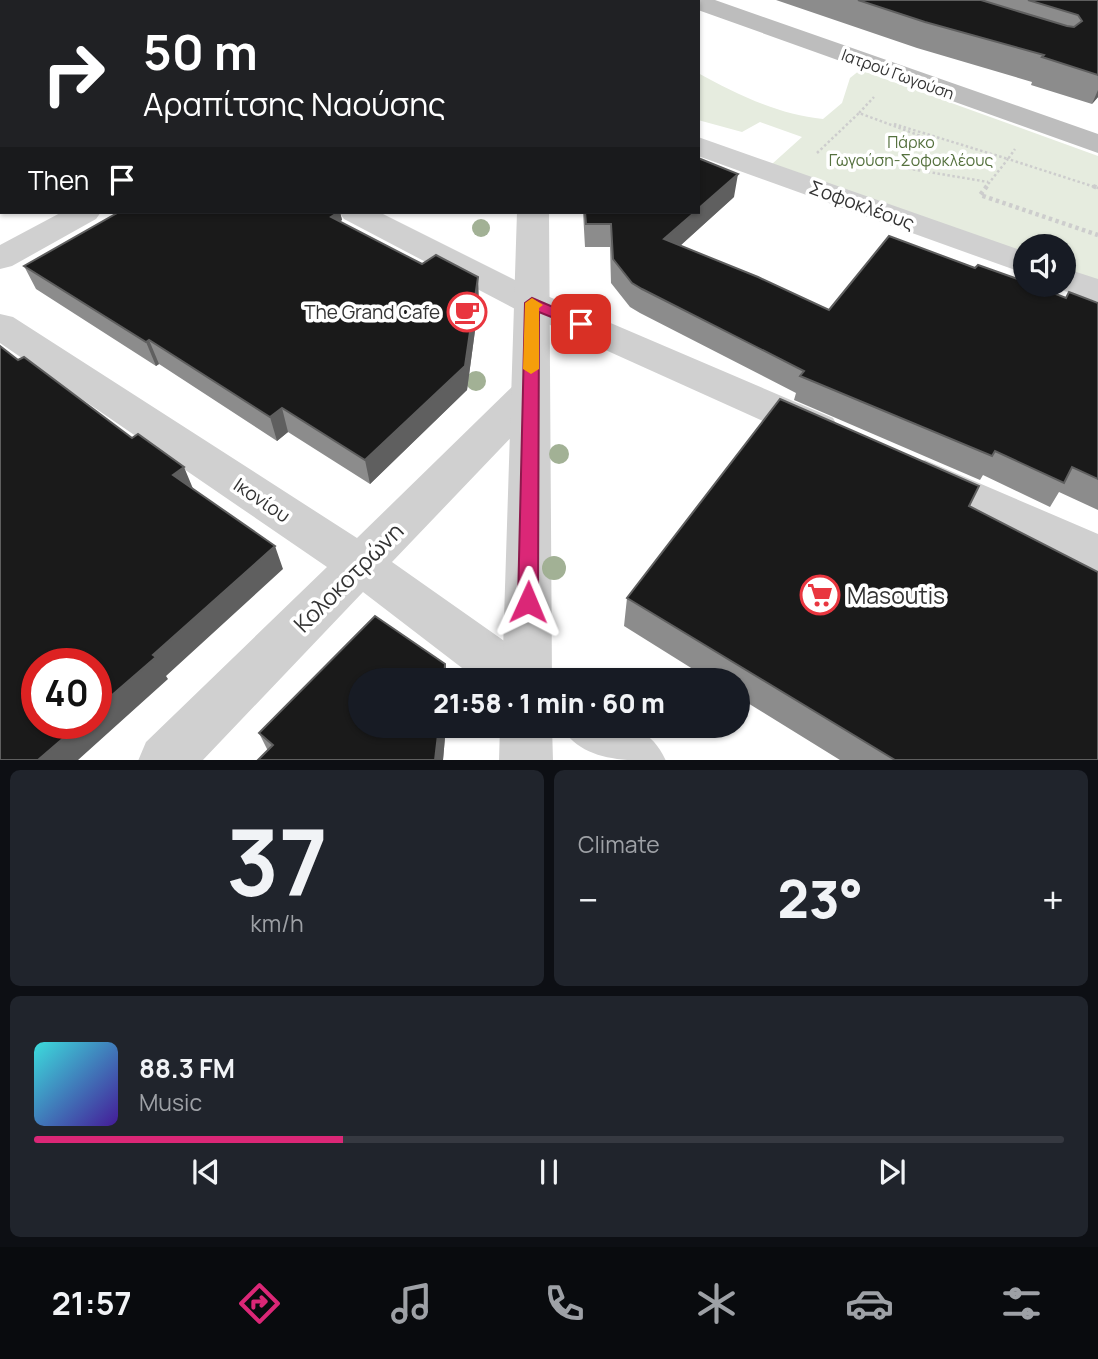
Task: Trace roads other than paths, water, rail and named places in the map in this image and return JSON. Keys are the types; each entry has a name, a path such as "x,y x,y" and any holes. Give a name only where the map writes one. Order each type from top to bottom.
{"main road":[{"name":"Ιατρού Γωγούση","path":"737,0 1098,128"},
{"name":"Ιατρού Γωγούση","path":"700,3 1098,144"}],"street":[{"name":"Σοφοκλέους","path":"700,147 1013,259"},
{"path":"0,259 81,214"},
{"path":"359,214 532,303 858,446"},
{"path":"527,668 533,214"},
{"path":"1076,283 1098,291"},
{"name":"Ικονίου","path":"0,326 361,565 501,668"},
{"name":"Κολοκοτρώνη","path":"166,760 530,393"},
{"path":"896,463 1098,554"},
{"path":"526,738 526,760"},
{"path":"605,738 638,760"}],"place":[{"name":"The Grand Cafe","path":"467,312"},
{"name":"Masoutis","path":"820,595"}],"park label":[{"name":"Πάρκο Γωγούση-Σοφοκλέους","path":"911,151"}]}
